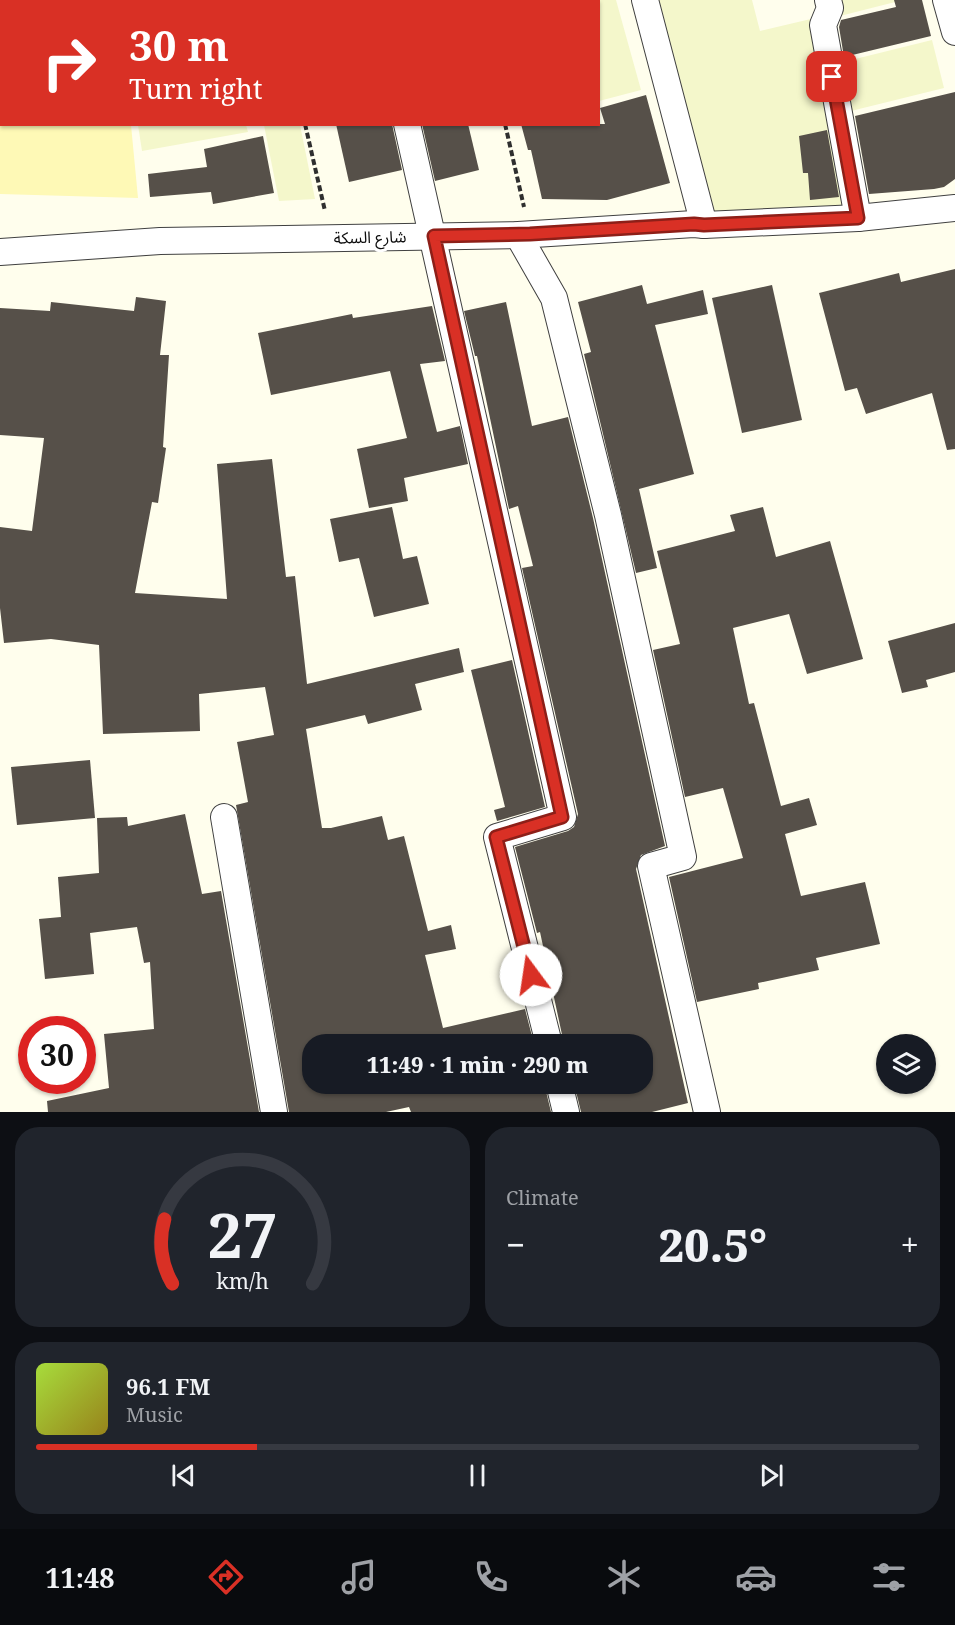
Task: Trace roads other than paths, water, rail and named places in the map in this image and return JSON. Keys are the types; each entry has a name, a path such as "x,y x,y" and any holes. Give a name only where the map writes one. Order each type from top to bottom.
{"street":[{"path":"645,0 704,225"},
{"path":"828,0 830,8 823,25 858,218"},
{"path":"946,0 955,32"},
{"path":"408,126 562,817 496,837 546,1034"},
{"name":"شارع السكة","path":"0,252 160,241 524,234 694,224 858,218 955,208"},
{"path":"524,234 554,298 608,515 683,857 651,866 707,1112"},
{"path":"224,817 274,1112"},
{"path":"562,1094 566,1112"}]}
